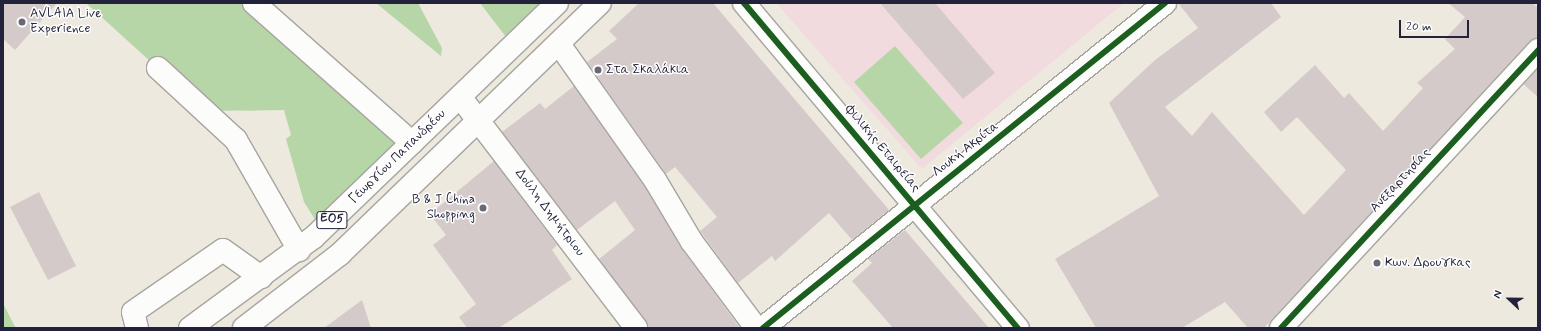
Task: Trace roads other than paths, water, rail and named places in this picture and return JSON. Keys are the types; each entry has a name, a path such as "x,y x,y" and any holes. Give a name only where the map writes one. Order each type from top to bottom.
{"street":[{"path":"254,3 412,143"},
{"name":"Γεωργίου Παπανδρέου","path":"190,328 299,250 461,98 557,3"},
{"name":"ΕΟ5","path":"244,328 325,267 600,3"},
{"name":"Φιλικής Εταιρείας","path":"744,3 1018,328"},
{"name":"Λουκή Ακρίτα","path":"775,324 914,205 1162,4"},
{"path":"559,44 655,180 692,242 756,328"},
{"name":"Ανεξαρτησίας","path":"1281,328 1538,50"},
{"path":"158,68 236,140 299,250"},
{"name":"Δούλη Δημήτριου","path":"461,98 636,328"},
{"path":"137,328 133,312 222,250 261,277"}],"place":[{"name":"AVLAIA Live Experience","path":"22,22"},
{"name":"Στα Σκαλάκια","path":"598,70"},
{"name":"B & J China Shopping","path":"483,208"},
{"name":"Κων. Δρουγκας","path":"1377,263"}]}
